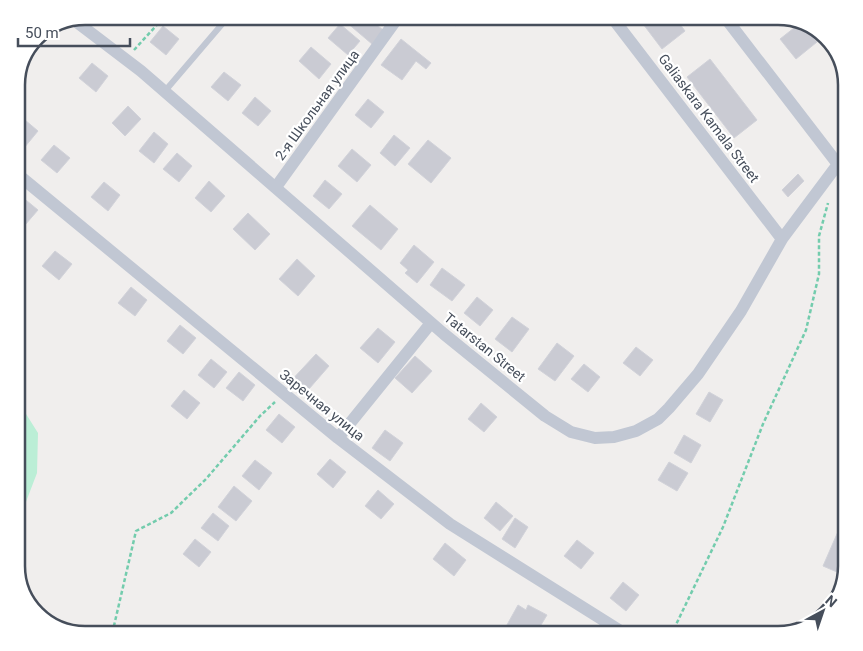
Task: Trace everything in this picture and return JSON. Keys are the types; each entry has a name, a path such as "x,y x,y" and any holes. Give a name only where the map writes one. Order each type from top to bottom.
{"street":[{"name":"Tatarstan Street","path":"81,25 165,91 431,323 551,420 571,432 595,438 614,438 636,432 658,419 698,374 741,311 782,239 838,164"},
{"name":"2-я Школьная улица","path":"276,187 393,25"},
{"name":"Galiaskara Kamala Street","path":"618,25 782,239"},
{"path":"731,25 838,164"},
{"name":"Заречная улица","path":"25,180 338,438 450,524 613,626"},
{"path":"338,438 431,323"}],"lane":[{"path":"165,91 221,25"}],"path":[{"path":"126,59 157,25"},
{"path":"675,626 723,526 763,424 806,330 819,274 819,236 828,200"},
{"path":"114,626 136,531 171,513 206,479 260,416 284,393"}],"green space":[{"path":"25,412 38,433 37,473 25,504"}],"building":[{"path":"341,25 360,41 348,55 328,38"},
{"path":"350,25 377,25 383,30 372,44"},
{"path":"644,25 681,25 685,31 662,49"},
{"path":"163,26 179,39 166,55 150,42"},
{"path":"795,28 812,36 817,42 796,59 780,39"},
{"path":"401,39 431,63 426,69 416,61 402,80 381,65"},
{"path":"311,47 331,64 319,79 299,61"},
{"path":"710,59 757,120 734,138 687,77"},
{"path":"92,63 108,76 96,92 79,78"},
{"path":"224,72 241,85 228,101 211,87"},
{"path":"255,97 271,111 258,126 242,113"},
{"path":"368,99 384,112 371,128 355,115"},
{"path":"128,106 141,119 125,136 112,123"},
{"path":"25,120 38,131 25,147"},
{"path":"154,132 168,144 154,163 139,151"},
{"path":"394,135 410,148 395,166 380,153"},
{"path":"428,140 451,158 431,183 408,164"},
{"path":"54,145 70,158 57,173 41,160"},
{"path":"352,149 371,165 357,182 338,166"},
{"path":"177,153 192,166 179,182 163,169"},
{"path":"798,174 804,181 788,197 782,190"},
{"path":"325,180 342,194 329,209 313,196"},
{"path":"209,181 225,196 211,212 195,198"},
{"path":"104,182 120,195 108,211 91,197"},
{"path":"25,199 38,210 25,225"},
{"path":"370,205 398,229 381,250 352,226"},
{"path":"248,213 270,234 255,250 233,229"},
{"path":"414,245 434,262 417,283 405,273 408,270 400,263"},
{"path":"55,251 72,264 59,280 42,266"},
{"path":"297,259 315,276 298,296 279,279"},
{"path":"442,268 465,285 452,301 430,285"},
{"path":"131,287 147,300 135,316 118,303"},
{"path":"477,297 493,310 480,326 464,313"},
{"path":"512,317 529,329 512,352 495,339"},
{"path":"180,325 196,338 183,354 167,341"},
{"path":"378,328 395,342 378,363 360,348"},
{"path":"557,343 574,356 555,381 538,369"},
{"path":"636,347 653,360 640,376 623,363"},
{"path":"316,354 329,366 302,397 288,384"},
{"path":"415,356 432,371 412,393 395,378"},
{"path":"211,359 227,372 214,388 198,375"},
{"path":"584,364 600,377 588,392 571,379"},
{"path":"239,372 255,385 243,401 226,388"},
{"path":"184,390 200,403 187,419 171,406"},
{"path":"709,392 723,400 710,422 696,414"},
{"path":"481,403 497,417 484,432 468,419"},
{"path":"279,414 295,427 282,443 266,430"},
{"path":"385,430 403,443 390,461 372,448"},
{"path":"684,435 701,445 691,463 674,453"},
{"path":"330,459 346,472 333,488 317,474"},
{"path":"255,460 272,473 259,490 242,476"},
{"path":"669,462 688,473 677,491 658,480"},
{"path":"234,486 252,501 236,521 218,507"},
{"path":"378,490 394,504 381,519 365,506"},
{"path":"496,502 513,516 500,531 484,518"},
{"path":"213,513 229,526 218,541 201,528"},
{"path":"515,518 528,527 515,548 502,539"},
{"path":"838,532 837,572 823,566"},
{"path":"195,539 211,552 199,567 183,554"},
{"path":"577,540 594,553 581,569 564,556"},
{"path":"445,543 466,560 454,576 433,559"},
{"path":"623,582 639,595 626,611 610,598"},
{"path":"518,605 526,610 528,605 547,615 540,626 506,626"}]}
